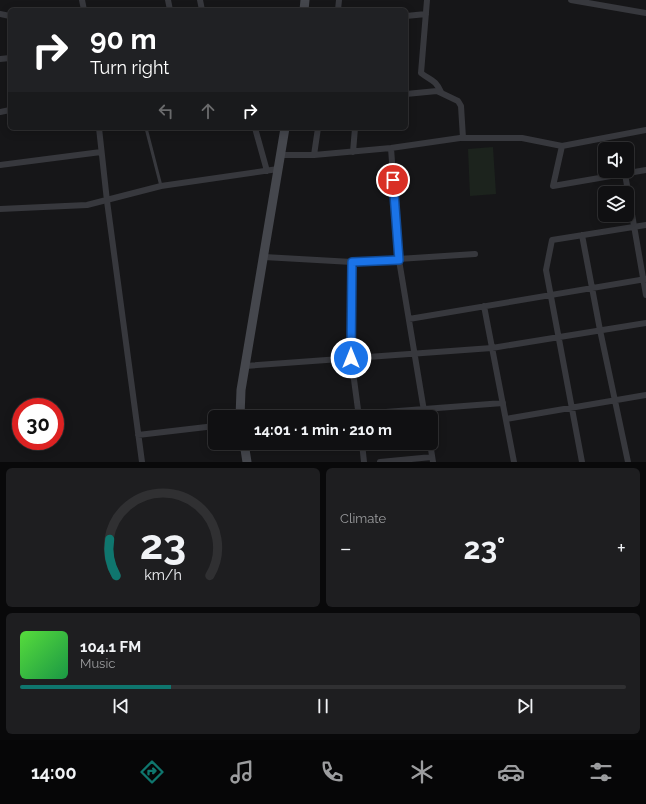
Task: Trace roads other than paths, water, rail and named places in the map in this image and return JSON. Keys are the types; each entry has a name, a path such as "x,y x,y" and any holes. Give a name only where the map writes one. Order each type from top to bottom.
{"street":[{"path":"426,0 420,73 432,79 440,92"},
{"path":"571,0 646,13"},
{"path":"600,0 606,6"},
{"path":"408,16 426,14"},
{"path":"408,94 432,91 440,92 458,101 461,106 462,138"},
{"path":"99,130 100,152 142,462"},
{"path":"255,130 267,171"},
{"path":"240,410 241,390 285,130"},
{"path":"314,155 318,130"},
{"path":"353,152 355,130"},
{"path":"280,155 314,155 353,152 462,138 522,138 562,146 646,130"},
{"path":"562,146 553,186 601,178"},
{"path":"391,148 399,260 424,408"},
{"path":"0,165 100,152"},
{"path":"0,209 87,205 161,186 278,169"},
{"path":"634,172 646,170"},
{"path":"626,178 645,279 646,295"},
{"path":"582,462 546,270 552,240 646,225"},
{"path":"582,235 600,330 628,462"},
{"path":"264,257 352,262 475,254"},
{"path":"352,262 351,358 357,410"},
{"path":"409,319 645,279"},
{"path":"484,306 514,462"},
{"path":"245,366 492,348 646,323"},
{"path":"506,419 616,401 646,394"},
{"path":"408,410 503,403"},
{"path":"138,435 208,427"},
{"path":"245,450 247,462"},
{"path":"363,450 364,462"},
{"path":"380,462 433,459"}],"lane":[{"path":"147,130 161,186"}]}
